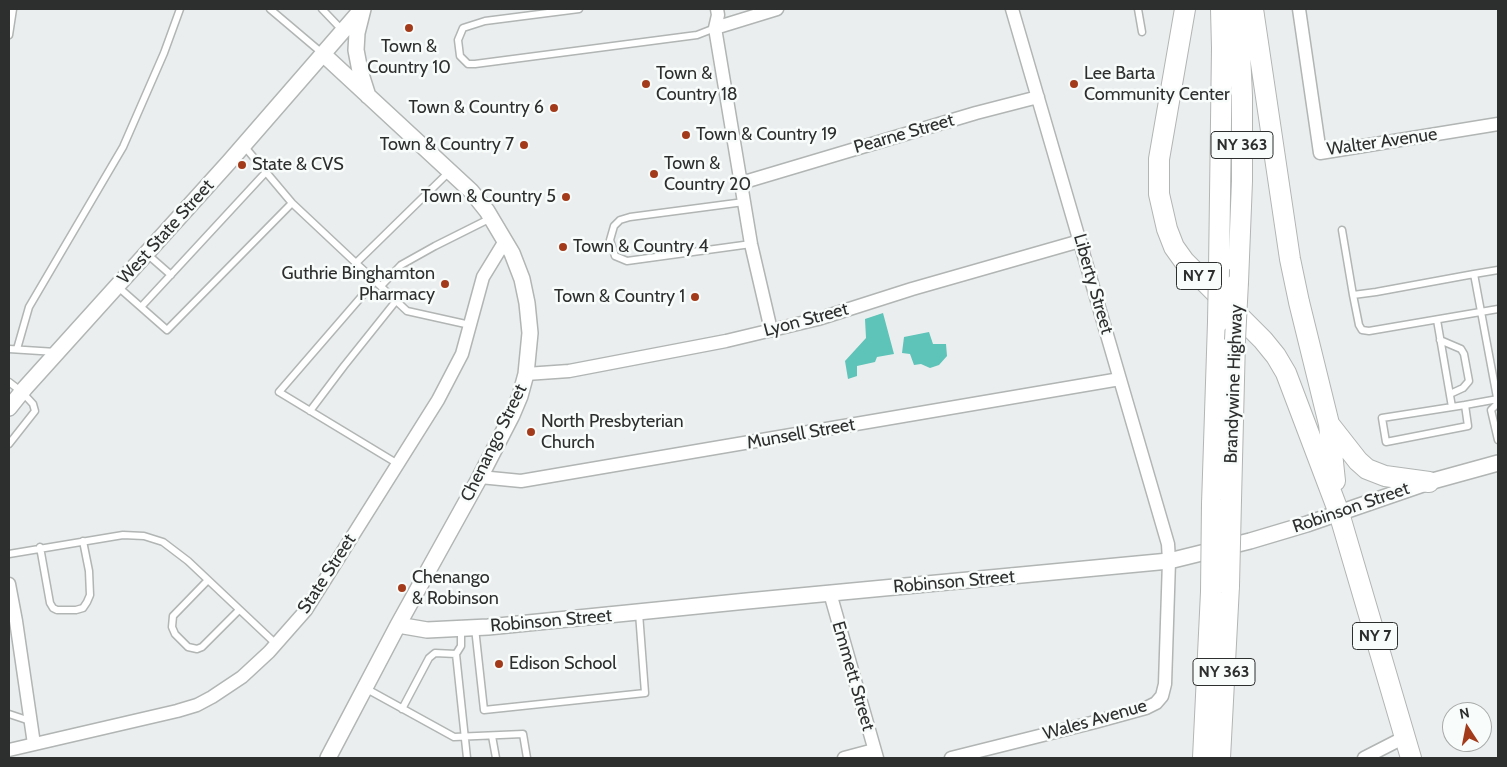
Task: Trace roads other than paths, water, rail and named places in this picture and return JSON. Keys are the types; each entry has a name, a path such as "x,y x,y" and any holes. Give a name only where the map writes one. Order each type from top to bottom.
{"main road":[{"name":"NY 7","path":"1185,9 1160,159 1158,194 1164,221 1174,247 1184,261 1263,340 1276,356 1286,373 1339,513 1411,758"},
{"name":"Brandywine Highway","path":"1220,758 1221,502 1218,322 1221,9"},
{"name":"Brandywine Highway","path":"1221,502 1235,340 1242,181 1242,96 1238,9"},
{"name":"NY 7","path":"1253,9 1290,259 1298,302 1328,424 1339,513"},
{"path":"1328,424 1358,462 1367,468 1385,476 1429,482"},
{"name":"Brandywine Highway","path":"1203,758 1220,590"}],"street":[{"path":"323,54 363,9"},
{"path":"363,9 357,33 356,50 368,97"},
{"path":"717,9 718,15 715,28 751,244 770,330"},
{"path":"715,28 777,9"},
{"name":"Liberty Street","path":"1012,9 1168,544 1169,561"},
{"name":"Walter Avenue","path":"1299,9 1320,153 1498,124"},
{"name":"Chenango Street","path":"323,54 471,191 505,241 522,279 530,333 526,374 512,415 328,758"},
{"name":"West State Street","path":"9,408 323,54"},
{"name":"Pearne Street","path":"741,183 967,116 1038,98"},
{"name":"State Street","path":"9,750 197,705 242,677 276,644 306,610 438,400 462,354 483,277 505,241"},
{"name":"Lyon Street","path":"526,374 569,371 726,341 818,318 1080,241"},
{"name":"Munsell Street","path":"480,477 521,481 1120,380"},
{"name":"Robinson Street","path":"398,625 427,630 468,628 1169,561 1250,541 1429,482 1498,463"},
{"name":"Wales Avenue","path":"952,758 1095,722 1146,708 1156,703 1162,696 1165,684 1169,561"},
{"path":"9,584 12,621 34,744"},
{"name":"Emmett Street","path":"830,593 876,754"},
{"path":"1364,758 1405,737"},
{"path":"844,758 876,754"}],"lane":[{"path":"9,35 13,9"},
{"path":"16,349 29,307 123,147 164,53 180,9"},
{"path":"270,9 323,54"},
{"path":"322,9 343,31"},
{"path":"579,9 485,21 463,28 458,40 460,56 468,64 475,64 696,35 715,28"},
{"path":"1138,9 1142,32"},
{"path":"244,145 292,203 407,311 470,325"},
{"path":"141,307 266,172"},
{"path":"356,263 450,172"},
{"path":"744,202 630,217 620,220 614,226 610,240 615,256 627,261 751,244"},
{"path":"117,286 167,330 292,203"},
{"path":"380,286 401,266 435,246 491,218"},
{"path":"1342,230 1353,295 1359,325 1362,330 1369,331 1498,309"},
{"path":"146,254 171,275"},
{"path":"1353,295 1498,270"},
{"path":"1474,274 1498,401 1491,410 1498,440"},
{"path":"375,281 279,392 398,464"},
{"path":"310,411 396,301"},
{"path":"1436,320 1452,407"},
{"path":"1440,340 1460,349 1464,354 1469,381 1463,388 1450,394"},
{"path":"9,348 58,352"},
{"path":"9,382 33,404 35,411 9,444"},
{"path":"1464,405 1468,426 1386,442 1382,418 1464,405 1498,401"},
{"path":"9,554 123,535 144,536 163,542 188,561 276,644"},
{"path":"40,548 50,603 57,610 76,610 83,608 88,602 90,595 89,571 83,541"},
{"path":"208,580 173,616 172,627 175,634 188,647 193,649 202,647 239,610"},
{"path":"468,628 484,710 645,692 639,613"},
{"path":"467,758 456,654 468,628"},
{"path":"402,709 429,658 435,653 456,654"},
{"path":"365,688 454,737 523,734 527,758"},
{"path":"9,714 30,720"},
{"path":"492,736 496,758"}],"place":[{"name":"Town & Country 10","path":"409,28"},
{"name":"Town & Country 18","path":"646,84"},
{"name":"Lee Barta Community Center","path":"1074,84"},
{"name":"Town & Country 6","path":"554,108"},
{"name":"Town & Country 19","path":"686,135"},
{"name":"Town & Country 7","path":"524,145"},
{"name":"State & CVS","path":"242,165"},
{"name":"Town & Country 20","path":"654,174"},
{"name":"Town & Country 5","path":"566,197"},
{"name":"Town & Country 4","path":"563,247"},
{"name":"Guthrie Binghamton Pharmacy","path":"445,284"},
{"name":"Town & Country 1","path":"695,297"},
{"name":"North Presbyterian Church","path":"531,432"},
{"name":"Chenango & Robinson","path":"402,588"},
{"name":"Edison School","path":"499,664"}]}
